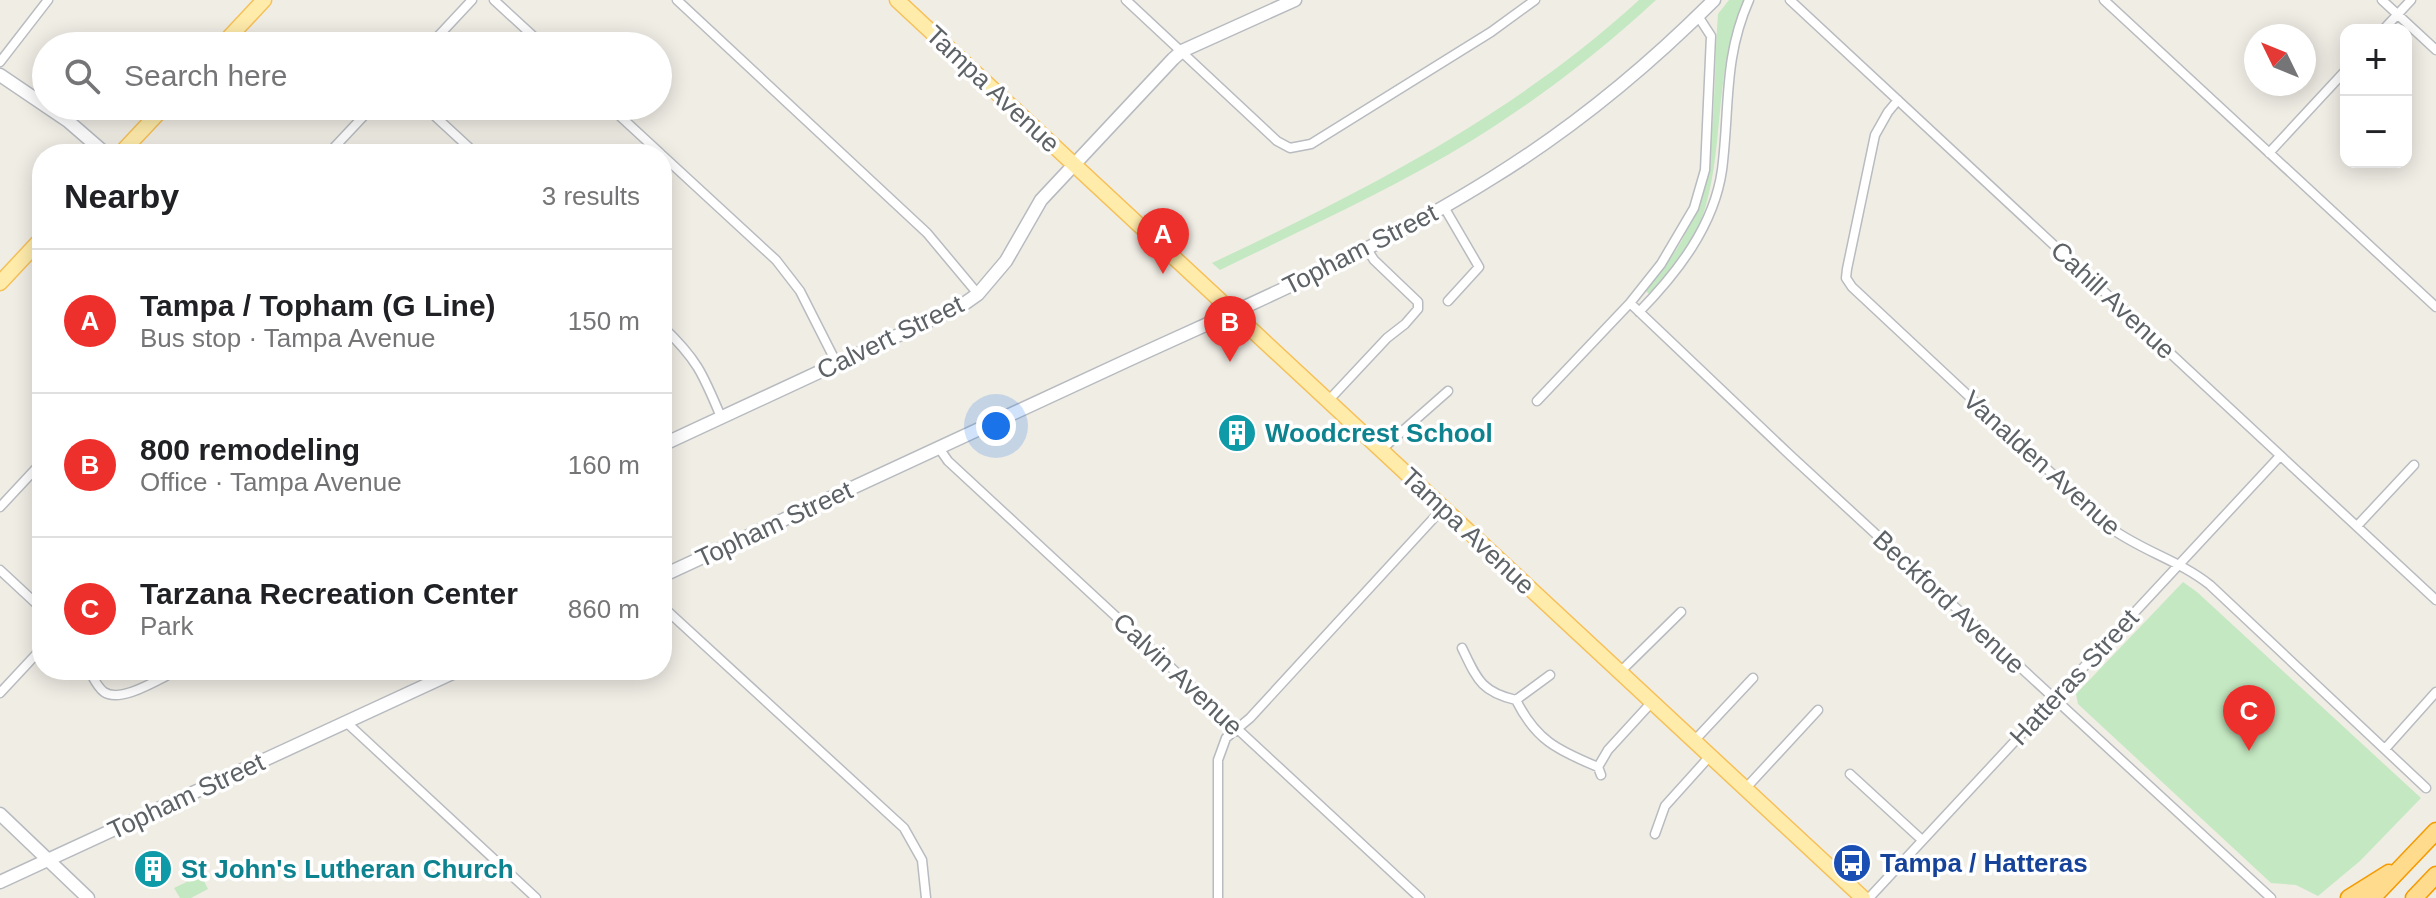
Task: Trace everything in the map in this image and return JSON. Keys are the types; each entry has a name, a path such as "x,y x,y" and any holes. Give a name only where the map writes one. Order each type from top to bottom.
{"highway":[{"path":"2372,898 2436,831"},
{"path":"2349,898 2404,864"},
{"path":"2414,898 2436,875"}],"main road":[{"path":"234,32 264,0"},
{"name":"Tampa Avenue","path":"897,0 1863,898"},
{"name":"Calvert Street","path":"672,440 961,306 978,294 1006,261 1036,207 1182,51 1295,0"},
{"name":"Topham Street","path":"672,571 1367,249 1444,207 1586,113 1714,0"},
{"path":"0,75 32,97"},
{"path":"67,120 94,144"},
{"path":"129,144 152,120"},
{"path":"0,283 32,249"},
{"name":"Topham Street","path":"0,882 437,680"},
{"path":"0,814 88,898"}],"street":[{"path":"0,62 48,0"},
{"path":"442,32 472,0"},
{"path":"494,0 529,32"},
{"path":"677,0 927,233 978,294"},
{"path":"1126,0 1277,141 1290,148 1311,144 1491,32 1535,0"},
{"path":"1639,312 1688,253 1708,218 1721,172 1729,64 1738,24 1749,0"},
{"name":"Cahill Avenue","path":"1790,0 2436,600"},
{"path":"2104,0 2436,307"},
{"path":"2382,0 2436,50"},
{"path":"2389,24 2411,0"},
{"path":"1537,401 1630,303 1681,234 1694,208 1705,170 1711,36 1698,16"},
{"path":"2269,153 2340,76"},
{"name":"Vanalden Avenue","path":"1898,100 1875,135 1847,269 1846,278 1852,287 2108,526 2210,585 2426,788"},
{"path":"337,144 360,120"},
{"path":"439,120 465,144"},
{"path":"624,120 651,144"},
{"path":"672,163 783,268 800,291 837,364"},
{"path":"1444,207 1479,267 1448,301"},
{"path":"1328,401 1418,309 1418,302 1374,260 1367,249"},
{"name":"Beckford Avenue","path":"1630,303 2271,898"},
{"path":"672,336 700,368 721,417"},
{"path":"1381,450 1448,391"},
{"name":"Calvin Avenue","path":"939,448 948,461 1420,898"},
{"name":"Hatteras Street","path":"1869,898 2280,456"},
{"path":"2357,526 2414,465"},
{"path":"0,507 32,473"},
{"path":"1218,898 1218,760 1226,738 1250,718 1443,508"},
{"path":"0,570 32,600"},
{"path":"1620,672 1681,612"},
{"path":"672,615 904,828 922,860 926,898"},
{"path":"1462,648 1476,679 1488,691 1516,700 1534,731 1547,743 1600,771 1608,750 1652,702"},
{"path":"0,693 32,659"},
{"path":"1516,700 1550,675"},
{"path":"1694,741 1753,678"},
{"path":"96,680 105,692 125,696 158,680"},
{"path":"2385,749 2436,692"},
{"path":"1745,789 1818,710"},
{"path":"346,722 536,898"},
{"path":"1655,834 1665,806 1710,756"},
{"path":"1850,774 1922,840"}],"green space":[{"path":"1639,0 1656,0 1567,75 1471,141 1379,192 1220,270 1212,263 1436,148 1540,80 1591,42"},
{"path":"1729,0 1744,0 1731,38 1724,76 1709,193 1698,229 1679,263 1649,294 1644,289 1682,240 1703,186 1712,130 1718,14"},
{"path":"2183,582 2421,798 2360,861 2318,896 2296,885 2271,883 2078,704 2076,694"},
{"path":"201,875 208,889 191,898 180,898 174,888"}],"place":[{"name":"Tampa / Topham (G Line)","path":"1163,274"},
{"name":"800 remodeling","path":"1230,362"},
{"name":"Woodcrest School","path":"1237,433"},
{"name":"Tarzana Recreation Center","path":"2249,751"},
{"name":"Tampa / Hatteras","path":"1852,863"},
{"name":"St John's Lutheran Church","path":"153,869"}]}
